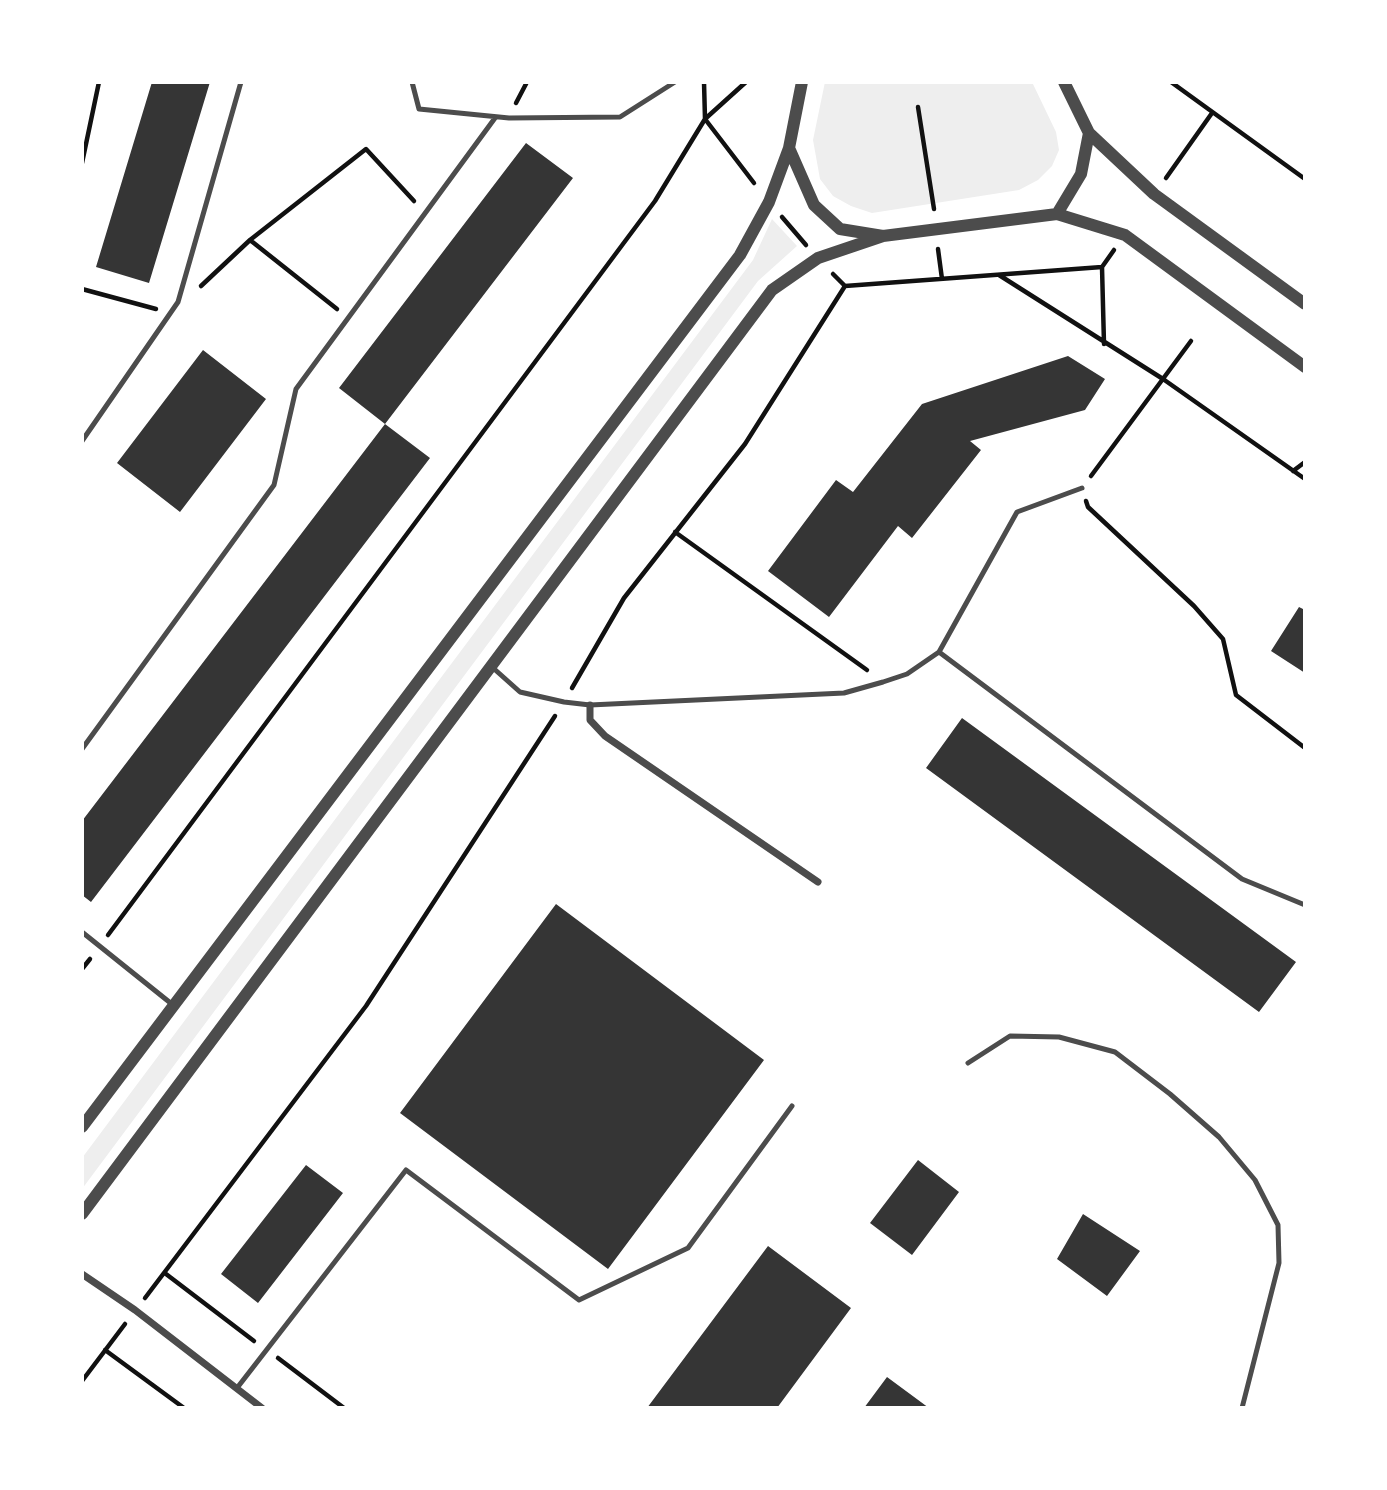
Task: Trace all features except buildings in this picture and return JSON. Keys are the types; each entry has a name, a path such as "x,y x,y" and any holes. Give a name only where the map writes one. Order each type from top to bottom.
{"street":[{"path":"82,1127 740,255 769,202 789,148 802,82"},
{"path":"1064,82 1089,134 1154,194 1305,304"},
{"path":"1057,214 1082,174 1089,134"},
{"path":"789,148 814,205 840,229 883,236"},
{"path":"82,1213 772,290 818,258 883,236 1057,214 1125,235 1305,367"},
{"path":"590,705 590,720 605,736 818,882"},
{"path":"82,1274 135,1310 262,1408"}],"lane":[{"path":"82,442 178,302 241,82"},
{"path":"412,82 419,108 495,118 620,117 675,82"},
{"path":"82,749 274,485 296,389 495,118"},
{"path":"491,666 520,692 590,705 844,693 883,682 907,674 939,652 1017,513 1082,488"},
{"path":"939,652 1242,879 1305,905"},
{"path":"82,932 174,1006"},
{"path":"968,1063 1010,1036 1059,1037 1115,1052 1170,1094 1219,1137 1255,1180 1278,1225 1279,1263 1242,1408"},
{"path":"237,1388 405,1170 579,1300 688,1248 792,1106"}],"path":[{"path":"82,163 99,82"},
{"path":"704,82 705,119"},
{"path":"82,969 655,201 705,119 746,82"},
{"path":"1171,82 1305,179"},
{"path":"919,107 942,279"},
{"path":"201,286 250,240 366,149 425,213"},
{"path":"250,240 348,318"},
{"path":"166,1274 366,1006 564,702 624,598 745,444 845,286 1102,267 1104,344"},
{"path":"999,275 1163,379 1305,479"},
{"path":"82,289 171,314"},
{"path":"1191,341 1082,488 1088,507 1194,606 1223,639 1236,695 1305,748"},
{"path":"1293,471 1305,463"},
{"path":"675,532 883,682"},
{"path":"105,1350 184,1408"}],"shaded area":[{"path":"825,82 1032,82 1056,132 1059,150 1052,166 1038,180 1019,190 872,213 833,196 820,179 813,140"},
{"path":"772,219 797,246 758,281 82,1189 82,1158 753,260"}]}
